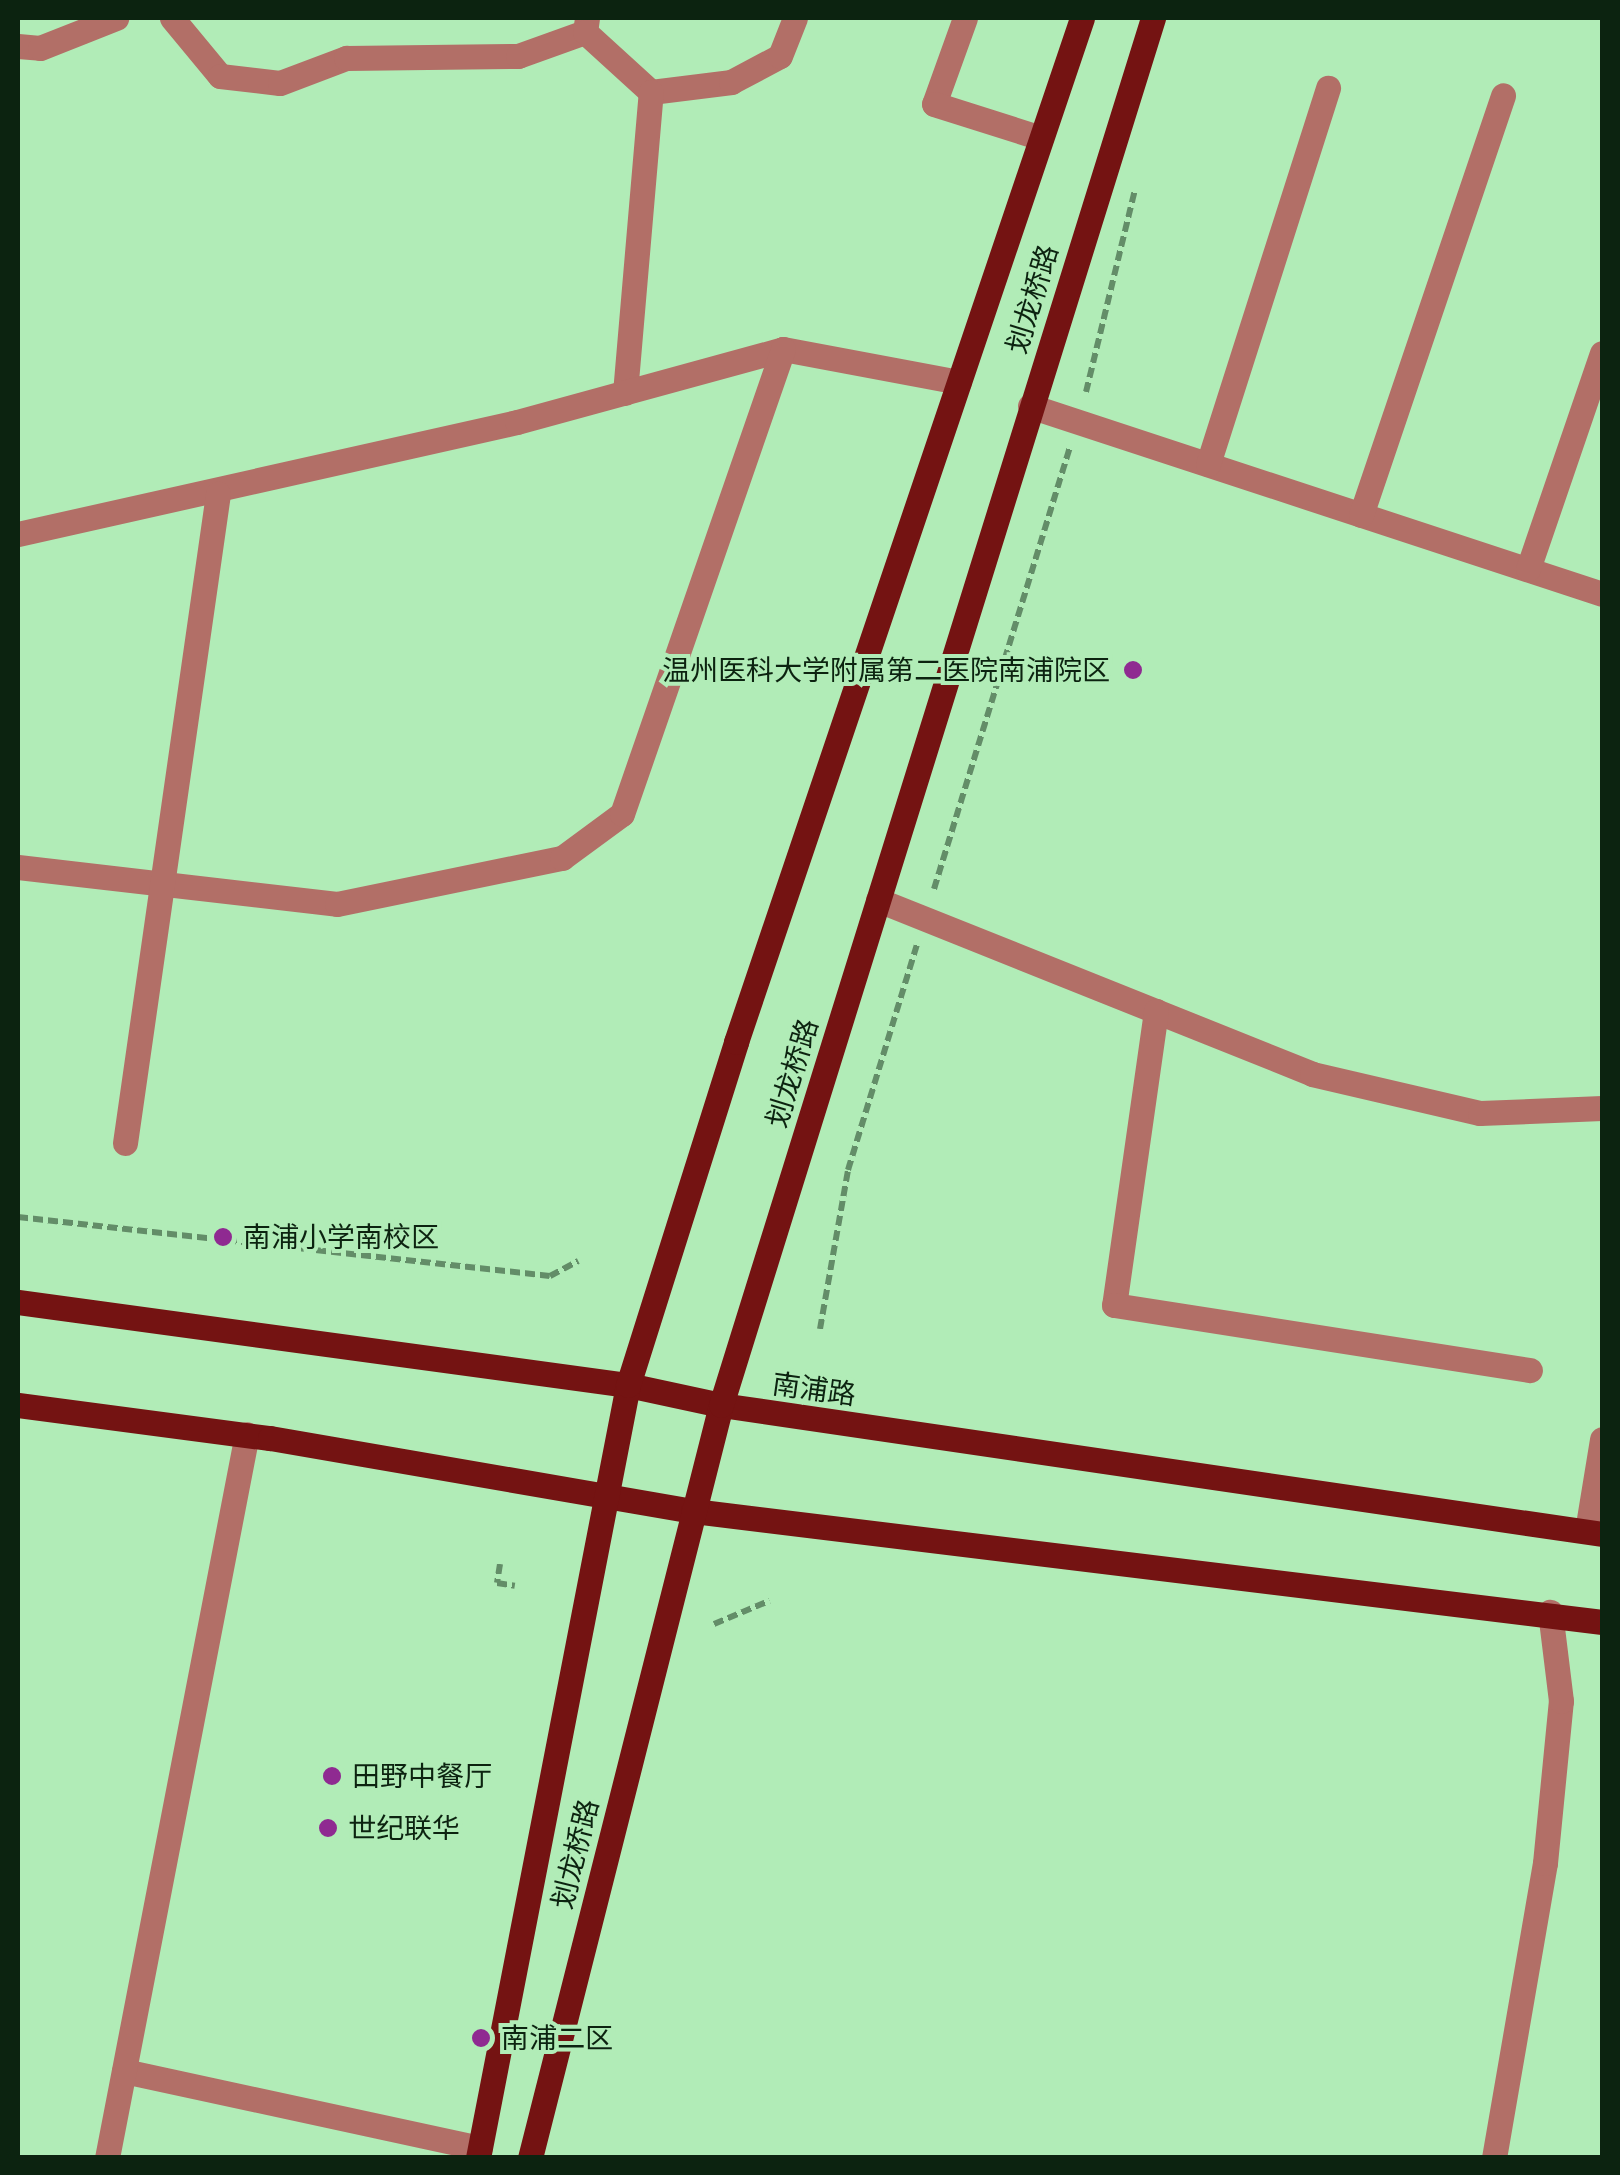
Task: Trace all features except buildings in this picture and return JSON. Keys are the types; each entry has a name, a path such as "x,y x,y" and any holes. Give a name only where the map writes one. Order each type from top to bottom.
{"main road":[{"name":"划龙桥路","path":"479,2153 604,1492 628,1385 1082,18"},
{"name":"划龙桥路","path":"530,2158 721,1405 1128,88 1153,18"},
{"name":"南浦路","path":"18,1302 628,1385 721,1405 1595,1532"},
{"path":"18,1405 248,1434 604,1492 693,1511 1550,1612 1602,1622"}],"street":[{"path":"18,46 40,48 116,18"},
{"path":"172,18 220,76 280,83 346,58 518,56 586,25 651,92 625,393"},
{"path":"651,92 731,82 780,56 795,18"},
{"path":"965,18 934,104 1041,138"},
{"path":"1208,464 1328,88"},
{"path":"1361,515 1502,96"},
{"path":"18,867 337,904 562,858 622,814 784,349"},
{"path":"18,534 218,494 625,393 784,349 959,382"},
{"path":"1528,570 1602,354"},
{"path":"1030,406 1602,594"},
{"path":"125,1143 218,494"},
{"path":"878,900 1312,1074 1480,1112 1602,1108"},
{"path":"1156,1012 1114,1306 1530,1370"},
{"path":"108,2158 248,1434"},
{"path":"1595,1532 1602,1440"},
{"path":"1494,2158 1547,1846 1561,1702 1550,1612"},
{"path":"124,2072 479,2153"}],"path":[{"path":"820,1329 848,1170 1079,422 1138,181"},
{"path":"18,1217 550,1276 578,1261"},
{"path":"500,1564 497,1583 515,1586"},
{"path":"714,1624 769,1601"}],"place":[{"name":"温州医科大学附属第二医院南浦院区","path":"1133,670"},
{"name":"南浦小学南校区","path":"223,1237"},
{"name":"田野中餐厅","path":"332,1776"},
{"name":"世纪联华","path":"328,1828"},
{"name":"南浦二区","path":"481,2038"}]}
